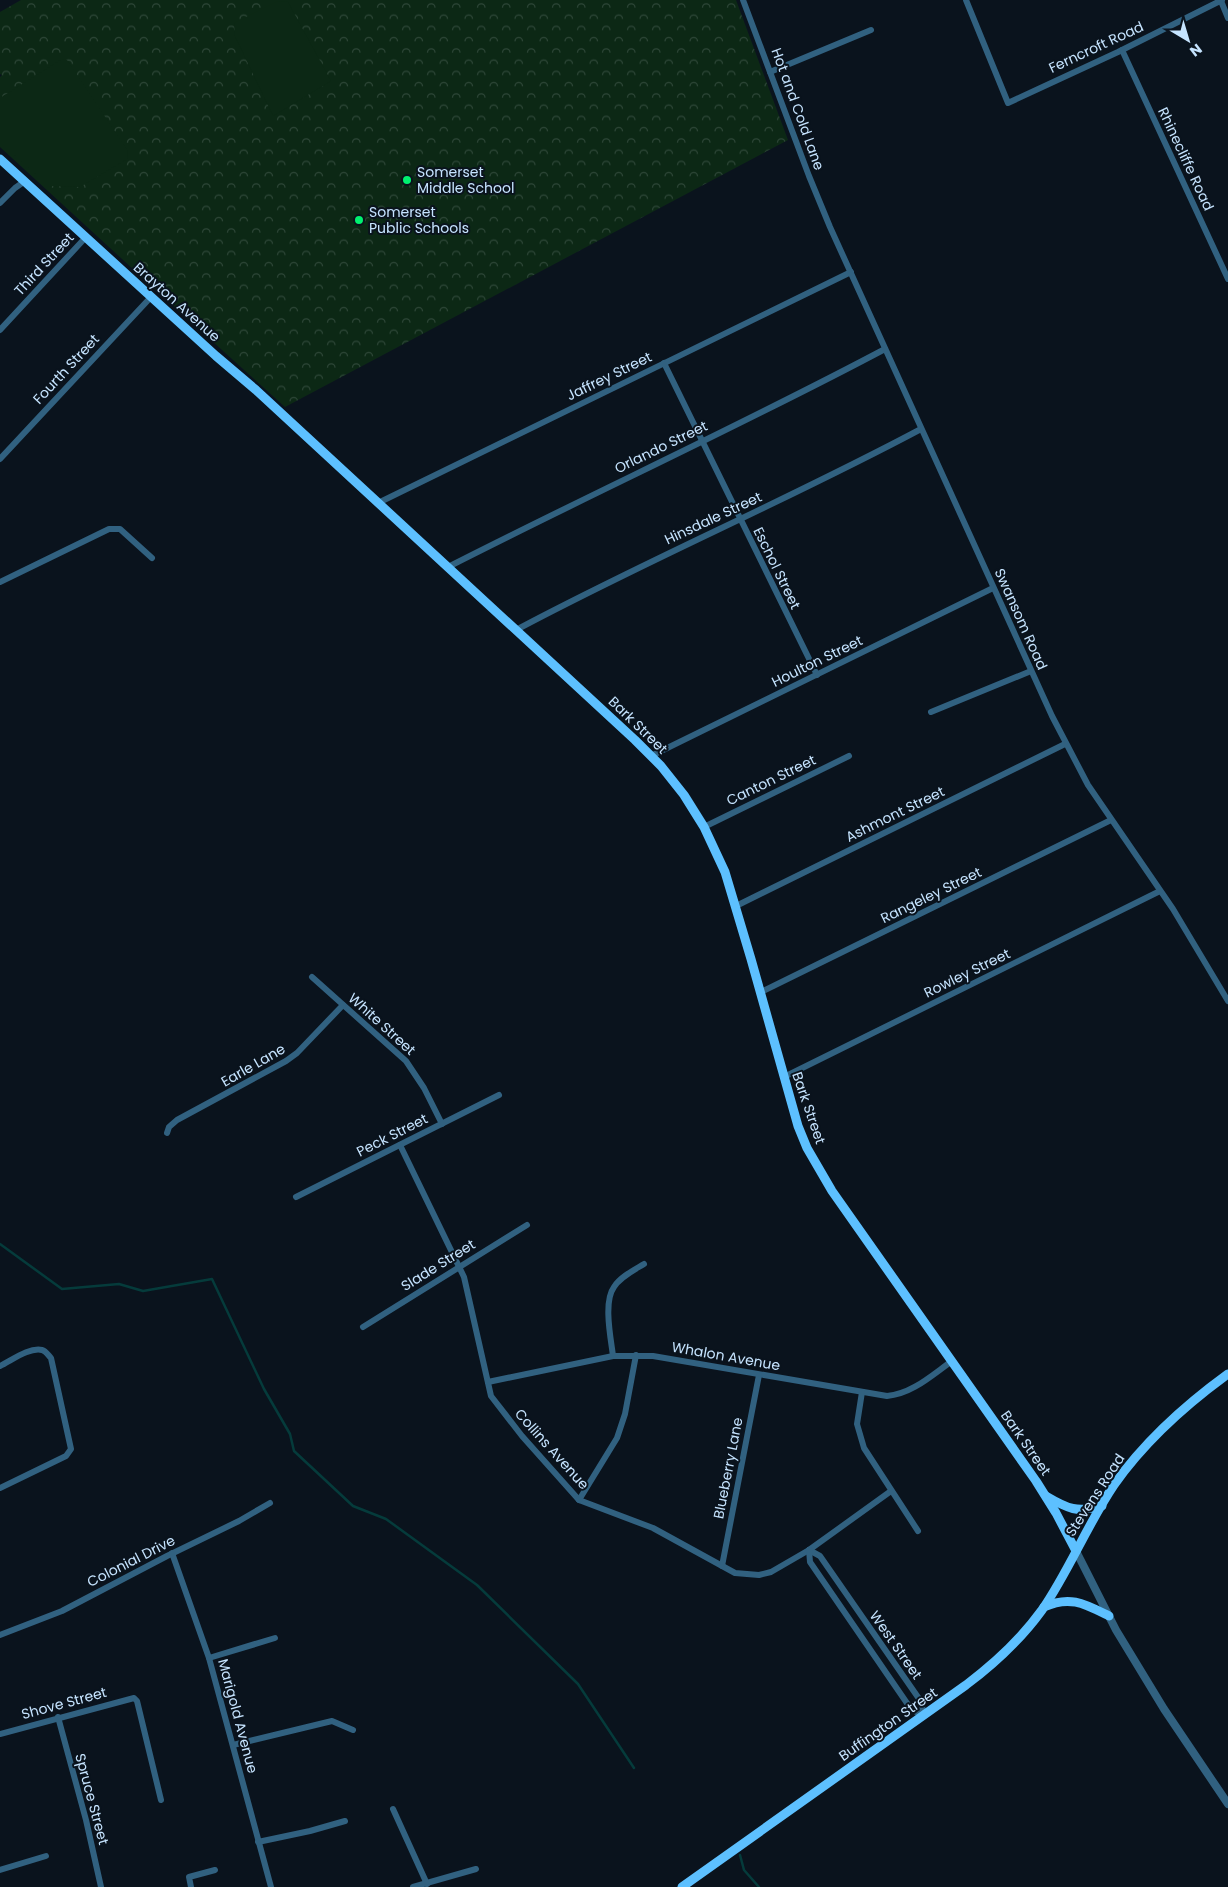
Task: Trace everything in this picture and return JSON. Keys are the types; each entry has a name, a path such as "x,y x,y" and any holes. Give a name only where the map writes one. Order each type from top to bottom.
{"main road":[{"name":"Brayton Avenue","path":"0,159 337,464"},
{"name":"Bark Street","path":"337,464 652,756 676,785 704,827 717,852 736,906 798,1126 807,1148 823,1175 1045,1495 1076,1551"},
{"name":"Stevens Road","path":"1076,1551 1114,1486 1149,1441 1174,1417 1228,1374"},
{"path":"1045,1495 1072,1510 1089,1510 1102,1506"},
{"name":"Buffington Street","path":"682,1887 989,1667 1018,1638 1044,1607 1076,1551"},
{"path":"1044,1607 1056,1602 1079,1602 1109,1616"}],"street":[{"name":"Hot and Cold Lane","path":"743,0 830,227"},
{"name":"Ferncroft Road","path":"966,0 1008,103 1122,50 1222,0"},
{"path":"1222,0 1228,18"},
{"path":"770,72 871,30"},
{"name":"Rhinecliffe Road","path":"1122,50 1228,279"},
{"path":"0,203 25,181"},
{"name":"Swansom Road","path":"830,227 1065,744 1088,785 1196,946 1228,1001"},
{"name":"Third Street","path":"0,330 86,238"},
{"name":"Jaffrey Street","path":"378,503 851,272"},
{"name":"Fourth Street","path":"0,459 151,297"},
{"name":"Orlando Street","path":"448,567 886,349"},
{"name":"Eschol Street","path":"664,363 817,675"},
{"name":"Hinsdale Street","path":"516,630 645,564 740,520 921,429"},
{"path":"0,582 109,529 120,530 152,558"},
{"name":"Houlton Street","path":"652,756 993,588"},
{"path":"931,712 1031,671"},
{"name":"Ashmont Street","path":"736,906 1065,744"},
{"name":"Canton Street","path":"704,827 849,756"},
{"name":"Rangeley Street","path":"761,992 1111,820"},
{"name":"Rowley Street","path":"784,1077 1160,891"},
{"name":"White Street","path":"312,977 406,1061 424,1088 442,1124"},
{"name":"Earle Lane","path":"167,1133 169,1127 177,1120 286,1062 343,1005"},
{"name":"Peck Street","path":"296,1197 499,1095"},
{"name":"Collins Avenue","path":"400,1145 464,1277 491,1396 579,1500 653,1528 735,1573 759,1575 771,1572 809,1550 891,1491"},
{"name":"Slade Street","path":"363,1327 527,1225"},
{"path":"613,1356 609,1322 609,1297 614,1287 644,1264"},
{"path":"0,1366 30,1351 40,1349 51,1358 71,1449 66,1456 0,1488"},
{"path":"579,1500 617,1438 625,1414 636,1355"},
{"name":"Whalon Avenue","path":"488,1382 613,1356 636,1355 653,1356 887,1396 901,1393 928,1378 952,1361"},
{"name":"Blueberry Lane","path":"722,1566 759,1375"},
{"path":"862,1392 857,1414 858,1433 864,1448 918,1531"},
{"name":"Colonial Drive","path":"0,1635 62,1611 240,1521 270,1503"},
{"name":"West Street","path":"809,1550 810,1562 911,1710 923,1716"},
{"name":"West Street","path":"809,1550 820,1556 922,1703 923,1716"},
{"name":"Bark Street","path":"1076,1551 1109,1616 1164,1709 1228,1804"},
{"name":"Marigold Avenue","path":"172,1554 209,1658 271,1887"},
{"path":"209,1658 275,1638"},
{"name":"Shove Street","path":"0,1734 134,1698 137,1701 161,1800"},
{"name":"Spruce Street","path":"58,1717 86,1820 101,1887"},
{"path":"233,1745 332,1721 353,1730"},
{"path":"393,1810 427,1884"},
{"path":"258,1842 310,1831 345,1821"},
{"path":"0,1870 46,1856"},
{"path":"413,1887 476,1869"},
{"path":"191,1887 189,1877 215,1870"}],"green space":[{"name":"Somerset Public Schools","path":"21,0 736,0 788,140 285,407 0,147 0,77 2,75 0,74 0,12"},
{"path":"278,1 288,2 331,81 273,116 235,36 234,23"},
{"path":"62,59 67,60 128,151 127,159 80,187 50,186 0,143 0,98"}],"waterway":[{"path":"0,1244 62,1289 119,1284 143,1291 212,1279 264,1389 290,1434 294,1451 353,1506 386,1519 477,1585 578,1684 634,1768"},
{"path":"740,1855 744,1870 759,1887"}],"place":[{"name":"Somerset Middle School","path":"407,180"},
{"name":"Somerset Public Schools","path":"359,220"}]}
